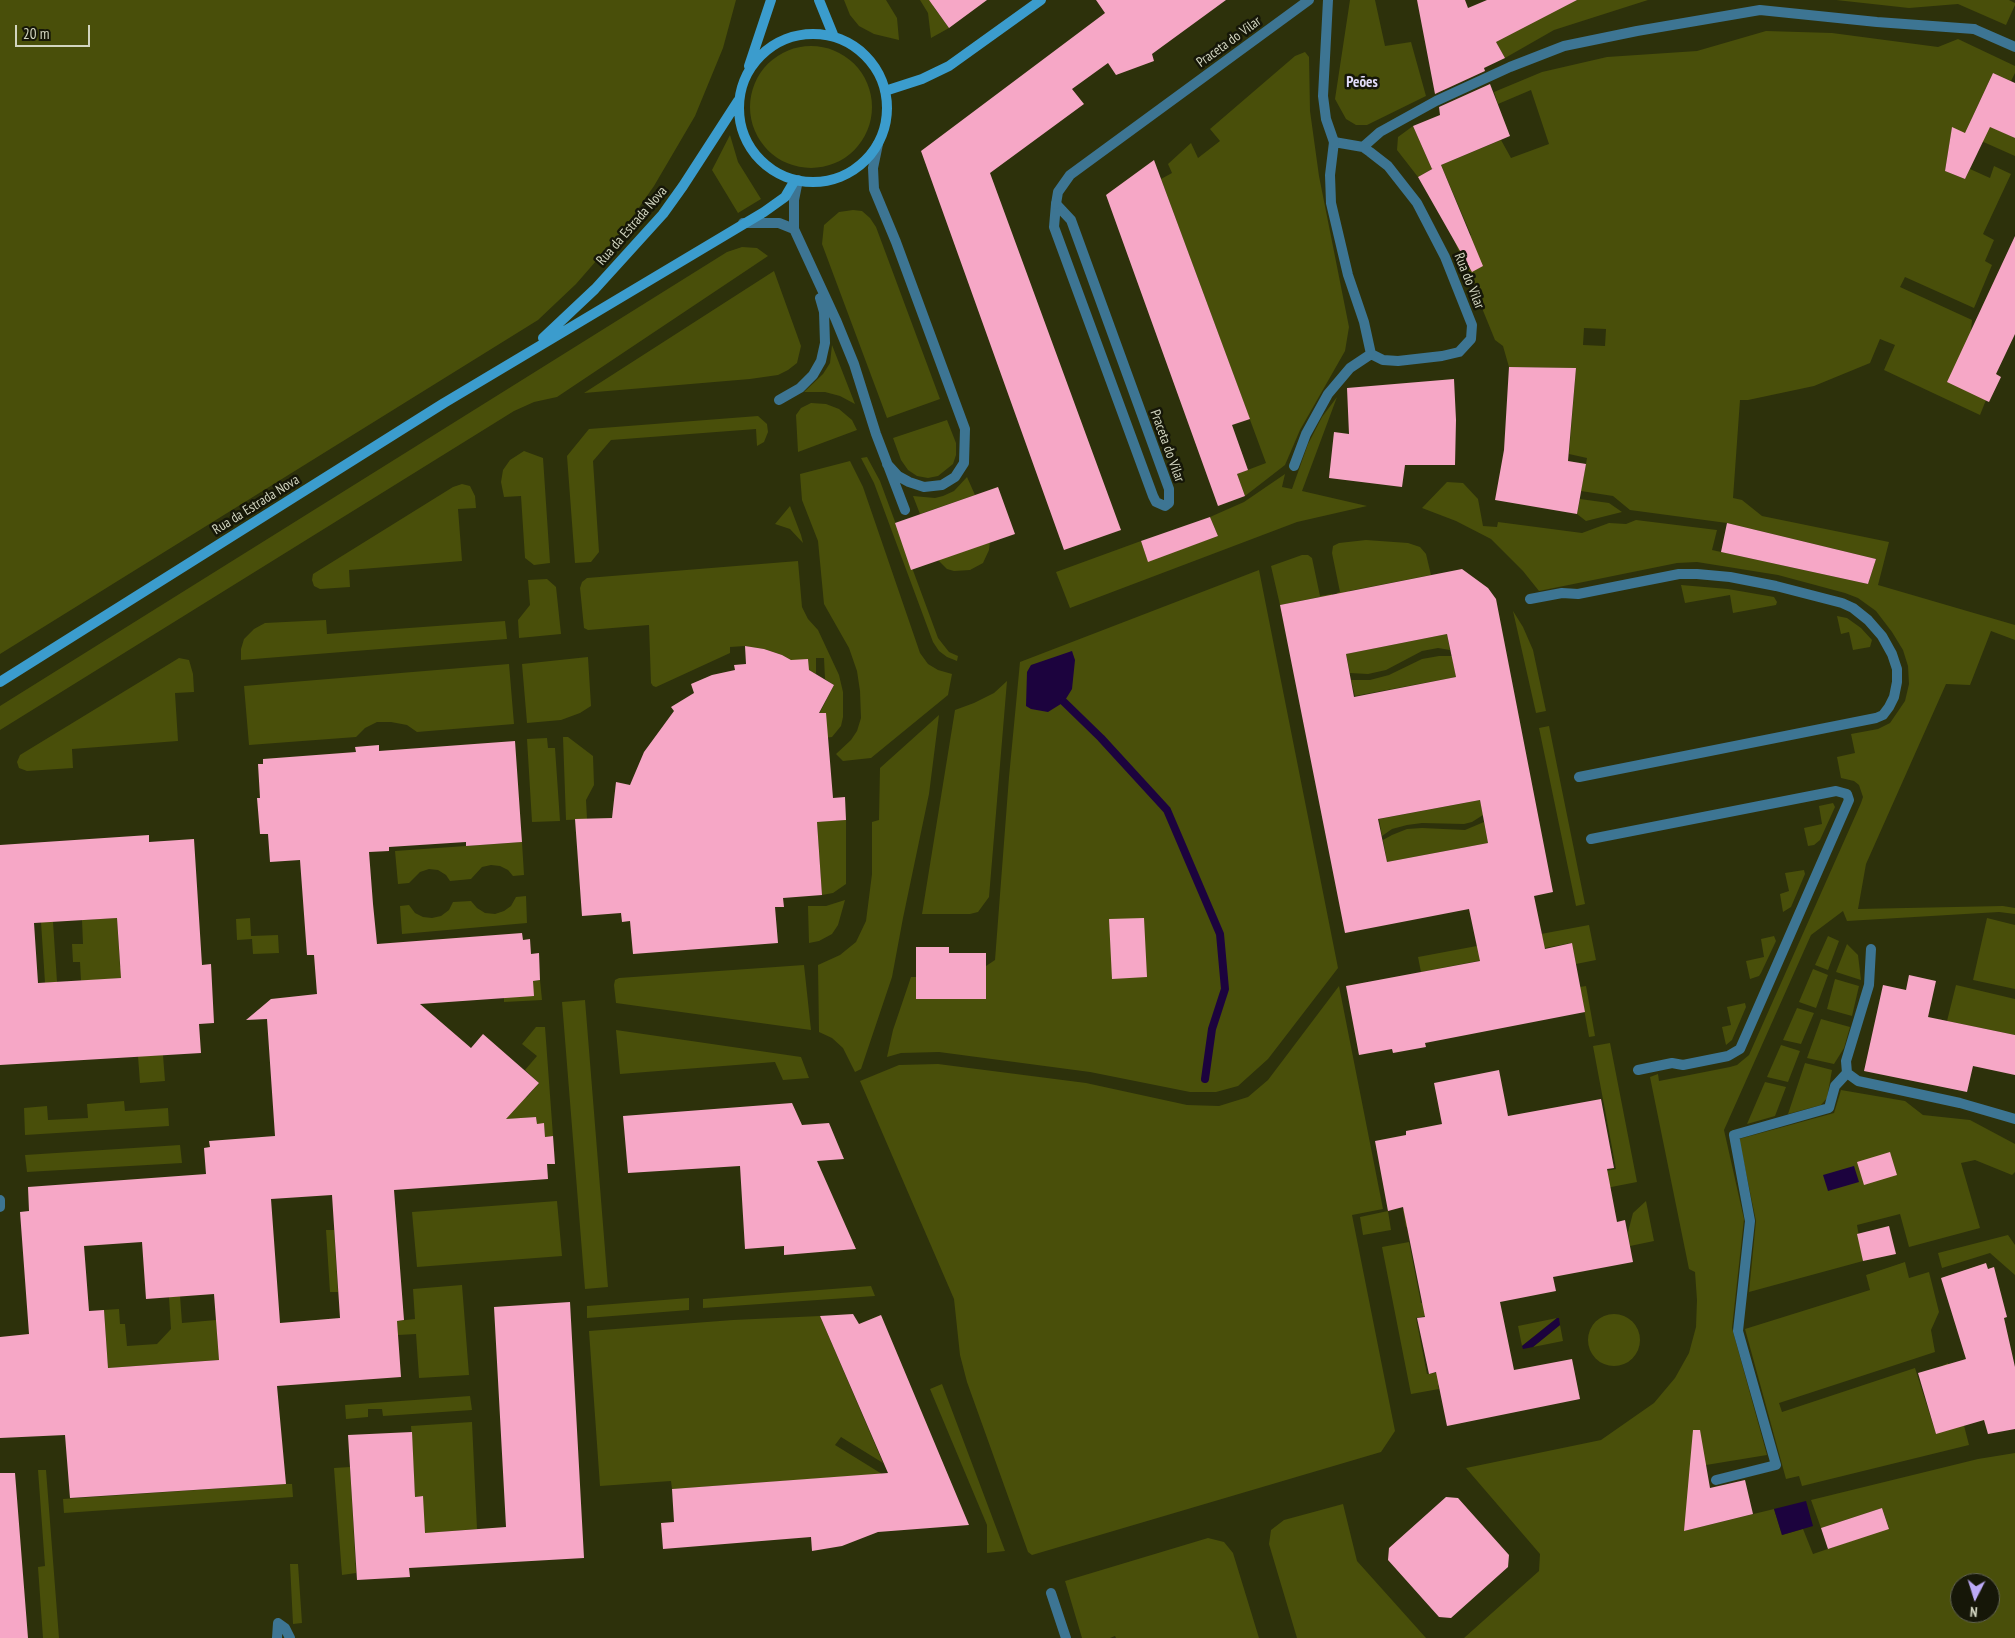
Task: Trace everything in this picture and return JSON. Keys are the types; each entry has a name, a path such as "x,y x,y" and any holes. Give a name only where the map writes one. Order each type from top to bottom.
{"main road":[{"path":"746,74 763,53 785,39 809,34 834,38 857,47 875,69 885,91 887,107 885,124 878,144 866,160 849,172 830,180 810,182 778,174 760,160 747,143 740,123 738,101 746,74 770,0"},
{"path":"819,0 834,38"},
{"path":"885,91 922,79 949,66 1041,0"},
{"name":"Rua da Estrada Nova","path":"527,353 595,289 663,214 738,101"},
{"name":"Rua da Estrada Nova","path":"0,682 444,403 742,223 764,212 785,197 797,180"}],"street":[{"name":"Praceta do Vilar","path":"1056,204 1071,220 1169,490 1169,503 1165,506 1156,502 1153,496 1054,226 1056,204 1058,192 1070,175 1309,0"},
{"path":"1294,466 1306,434 1328,394 1350,368 1371,354 1364,322 1348,275 1331,203 1330,175 1334,142 1326,119 1323,96 1328,0"},
{"path":"1364,147 1380,132 1436,101 1510,67 1564,46 1637,31 1760,10 1877,22 1974,29 2015,48"},
{"name":"Rua do Vilar","path":"1334,142 1364,147 1388,166 1416,203 1445,257 1472,324 1471,339 1459,352 1398,361 1383,360 1371,354"},
{"path":"878,144 873,168 874,189 896,242 965,429 964,463 955,478 942,486 924,487 909,482 898,476 887,464"},
{"path":"797,180 794,200 794,229 854,364 887,464 905,510"},
{"path":"742,223 779,223 794,229"},
{"path":"779,400 800,388 813,375 821,362 825,343 824,312 817,282"},
{"path":"1530,599 1562,593 1578,594 1679,574 1730,577 1776,586 1834,601 1853,608 1868,620 1882,636 1892,654 1897,669 1894,697 1883,715 1876,718 1579,777"},
{"path":"1591,839 1836,791 1847,794 1849,800 1740,1049 1728,1056 1683,1065 1672,1063 1638,1070"},
{"path":"1716,1480 1776,1465 1738,1330 1750,1221 1734,1135 1828,1108 1835,1086 1847,1073 1846,1061 1869,985 1871,949"},
{"path":"1847,1073 1858,1081 1960,1103 2015,1119"},
{"path":"0,1200 0,1206"},
{"path":"1051,1594 1066,1638"},
{"path":"277,1638 278,1624 285,1628 290,1638"}],"green space":[{"path":"0,0 736,0 723,48 695,116 654,186 624,229 576,284 538,320 0,654"},
{"path":"844,0 886,0 897,18 899,40 874,34 859,26 850,15"},
{"path":"920,0 941,0 933,6 949,28 931,38 928,13"},
{"path":"1350,0 1375,0 1385,46 1411,42 1426,96 1367,125 1356,125 1346,119 1335,99"},
{"path":"1548,0 1648,0 1554,30 1505,58 1496,42"},
{"path":"1836,0 2009,0 2015,3 2015,5 2006,25 1958,4 1909,8"},
{"path":"1766,31 1832,33 1938,47 1958,39 2015,66 2015,73 2011,81 1993,73 1972,118 2015,138 2015,156 1952,128 1945,171 1965,179 1970,169 1990,178 1994,166 2011,174 1983,234 1994,240 1985,261 1992,265 1974,308 1905,277 1900,287 1972,320 1971,331 1986,400 1980,415 1884,370 1895,345 1880,339 1870,363 1814,386 1740,400 1733,498 1742,500 1762,516 1889,542 1878,585 2015,625 2015,640 1991,631 1970,685 1946,684 1866,864 1858,909 2003,906 2015,908 2015,914 1999,912 1847,921 1843,911 1811,935 1724,1130 1744,1219 1732,1328 1767,1455 1706,1465 1684,1531 1774,1509 1782,1535 1803,1529 1813,1554 1889,1528 1882,1508 1821,1528 1811,1500 1978,1459 2015,1453 2015,1638 1464,1638 1539,1571 1540,1554 1466,1468 1601,1440 1654,1403 1675,1378 1689,1353 1696,1327 1695,1272 1689,1269 1650,1077 1658,1074 1659,1081 1730,1067 1737,1065 1749,1055 1863,797 1859,785 1854,781 1841,778 1837,757 1855,753 1851,734 1878,729 1890,723 1905,701 1909,684 1908,666 1903,650 1892,632 1876,611 1858,598 1845,593 1778,575 1697,562 1677,563 1539,591 1523,571 1491,539 1456,521 1422,508 1447,482 1463,483 1478,499 1483,526 1497,527 1498,522 1582,533 1609,523 1626,524 1636,520 1717,530 1712,550 1868,584 1876,559 1727,523 1630,510 1613,496 1581,491 1587,458 1569,454 1576,368 1509,367 1503,346 1495,340 1455,242 1471,235 1441,165 1501,140 1511,158 1549,144 1531,90 1498,104 1494,92 1542,72 1607,57 1697,51","holes":["1584,328 1606,329 1605,346 1583,345"]},
{"path":"811,46 823,47 834,51 854,64 867,84 871,95 871,119 867,130 854,150 834,163 823,167 811,168 799,167 788,163 768,150 755,130 751,119 750,107 751,95 755,84 768,64 788,51 799,47"},
{"path":"1305,52 1309,57 1310,111 1319,176 1349,327 1345,351 1300,430 1285,465 1245,496 1237,474 1266,463 1161,179 1172,173 1168,164 1191,143 1198,158 1220,141 1210,129 1295,56"},
{"path":"1413,126 1432,169 1418,177 1397,150 1398,137"},
{"path":"730,135 738,162 761,199 738,213 712,170"},
{"path":"862,211 876,227 940,399 887,418 822,244 824,225 839,212"},
{"path":"742,247 757,248 768,256 557,397 534,402 514,411 0,730 0,706 727,252"},
{"path":"774,271 801,346 797,363 788,370 778,375 750,379 584,393"},
{"path":"832,345 855,404 840,396 825,392 804,392 823,374 830,363"},
{"path":"1337,397 1302,491 1367,506 1297,522 1070,608 1056,572 1141,541 1148,561 1218,536 1210,517 1244,502 1285,474 1282,487 1292,489 1308,444 1322,417"},
{"path":"811,403 826,404 839,409 852,420 857,430 798,452 796,415 801,408"},
{"path":"758,416 767,424 768,432 764,442 757,446 756,429 611,440 593,461 599,552 591,562 575,563 567,456 589,429"},
{"path":"947,420 956,443 956,455 953,464 938,476 928,478 917,476 908,470 901,460 893,438"},
{"path":"524,451 543,458 550,563 534,565 525,558 521,496 504,497 501,482 503,470 510,460"},
{"path":"867,457 880,481 938,638 949,652 958,656 957,661 939,651 933,642 874,483 861,458"},
{"path":"850,461 863,487 920,653 928,664 938,670 952,674 948,695 871,758 843,761 836,754 851,740 857,731 861,718 860,691 857,671 849,648 824,604 818,541 802,500 800,474"},
{"path":"967,477 975,495 920,514 913,496 935,498 943,496 954,491"},
{"path":"462,484 470,486 475,496 476,508 458,509 462,561 349,570 350,587 320,589 314,586 313,574 453,487"},
{"path":"1580,499 1609,503 1622,512 1586,521 1577,514"},
{"path":"790,506 803,543 790,529 775,524"},
{"path":"1366,540 1408,543 1420,547 1426,554 1431,575 1349,591 1359,645 1348,647 1337,593 1340,592 1332,553 1333,546 1339,543"},
{"path":"990,542 989,550 983,563 970,570 954,571 947,569 938,560"},
{"path":"1302,555 1308,555 1312,558 1320,596 1332,594 1343,648 1331,651 1320,597 1280,605 1271,566"},
{"path":"798,561 802,607 808,619 818,630 839,675 843,692 841,726 832,737 825,738 813,726 834,685 825,679 824,658 816,658 816,674 782,655 764,649 745,646 730,647 730,653 656,687 651,683 649,625 588,630 584,628 580,588 582,582 587,578"},
{"path":"1259,570 1338,968 1268,1059 1238,1086 1216,1092 1190,1092 1090,1072 939,1052 901,1053 887,1057 893,1030 911,977 916,977 916,999 986,999 986,966 995,960 1020,662"},
{"path":"547,579 556,587 561,634 519,638 518,620 530,605 528,580"},
{"path":"1681,585 1728,589 1774,597 1777,602 1776,605 1733,613 1730,595 1685,603"},
{"path":"1513,611 1523,627 1533,650 1546,711 1536,713"},
{"path":"1837,616 1847,618 1861,628 1872,640 1870,647 1853,650 1849,632 1841,634"},
{"path":"326,620 327,634 505,621 507,639 241,660 241,649 244,639 254,629 265,623"},
{"path":"1447,634 1450,650 1438,648 1422,651 1386,670 1368,674 1350,673 1346,654"},
{"path":"1452,656 1456,677 1355,696 1351,680 1370,680 1389,675 1422,659"},
{"path":"588,657 591,706 580,713 561,720 527,723 522,664"},
{"path":"179,658 189,660 193,674 194,692 175,693 178,741 72,749 73,768 27,771 19,768 17,762 20,755"},
{"path":"509,664 514,724 417,732 407,725 377,722 365,728 356,737 249,745 244,686"},
{"path":"1007,681 989,897 978,912 970,914 922,914 955,710 994,693"},
{"path":"939,715 929,794 892,977 861,1069 855,1072 843,1048 832,1038 819,1032 818,965 840,955 856,942 866,921 872,874 872,822 879,820 880,768"},
{"path":"1549,726 1585,904 1576,906 1539,728"},
{"path":"563,737 568,737 593,756 594,785 586,800 587,819 566,820"},
{"path":"547,738 548,748 555,748 560,821 532,822 527,739"},
{"path":"1480,800 1483,815 1472,822 1464,824 1422,823 1407,825 1392,829 1382,836 1379,819"},
{"path":"1833,803 1835,807 1820,840 1814,845 1808,846 1804,828 1822,824 1819,806"},
{"path":"846,820 846,884 833,893 822,895 817,822"},
{"path":"1484,822 1488,843 1387,862 1383,840 1392,835 1407,829 1465,830"},
{"path":"522,842 524,875 513,876 508,870 500,866 491,865 482,867 471,879 450,881 446,875 438,870 429,869 420,872 409,883 398,884 395,851"},
{"path":"1804,870 1805,874 1791,907 1783,912 1780,894 1789,891 1785,873"},
{"path":"526,896 527,923 402,934 400,906 409,905 415,913 423,917 432,918 441,916 449,910 453,902 471,901 485,913 495,914 511,906 516,897"},
{"path":"845,900 838,925 832,934 819,941 809,943 808,906 826,906"},
{"path":"117,918 120,967 137,966 138,977 81,981 80,962 73,962 72,944 83,944 82,920"},
{"path":"250,918 251,936 278,935 279,953 253,954 252,939 237,940 236,919"},
{"path":"1987,918 2015,925 2015,989 1973,980"},
{"path":"41,922 53,922 57,982 45,983"},
{"path":"1589,925 1596,960 1576,964 1571,943 1421,972 1418,957"},
{"path":"1774,936 1776,941 1761,973 1759,976 1750,979 1746,961 1764,957 1761,939"},
{"path":"1828,936 1839,941 1828,970 1815,965"},
{"path":"1847,944 1858,955 1861,980 1836,972"},
{"path":"804,965 811,1030 616,1003 614,985 615,980 619,978"},
{"path":"1813,969 1828,975 1816,1008 1799,1002"},
{"path":"1835,979 1859,986 1852,1016 1827,1009"},
{"path":"540,980 542,1000 504,1002 504,998 533,981"},
{"path":"1956,985 2015,999 2015,1035 1947,1021"},
{"path":"1339,986 1383,1209 1352,1215 1395,1431 1381,1452 1032,1555 1028,1552 967,1382 960,1355 954,1299 860,1081 899,1065 938,1064 1086,1083 1187,1105 1219,1106 1248,1097 1268,1080"},
{"path":"1586,986 1595,1036 1589,1037 1580,987"},
{"path":"585,1000 608,1287 585,1289 562,1002"},
{"path":"1745,1003 1746,1007 1732,1040 1726,1045 1722,1027 1731,1025 1727,1007"},
{"path":"1797,1008 1814,1013 1801,1044 1783,1040"},
{"path":"1821,1019 1850,1027 1844,1048 1834,1064 1807,1058"},
{"path":"536,1027 545,1027 553,1136 545,1137 544,1124 537,1124 536,1117 417,1126 527,1097 539,1083 525,1070 537,1056 522,1044"},
{"path":"616,1030 801,1057 809,1078 783,1080 775,1062 620,1074"},
{"path":"1610,1043 1637,1182 1406,1227 1403,1210 1616,1169 1593,1046"},
{"path":"1781,1045 1800,1051 1788,1082 1767,1077"},
{"path":"163,1055 165,1081 140,1083 138,1056"},
{"path":"1805,1063 1832,1070 1827,1098 1821,1105 1788,1114"},
{"path":"1765,1082 1786,1087 1775,1116 1747,1124"},
{"path":"1841,1090 1905,1101 1923,1115 1970,1120 2015,1144 2015,1172 2012,1175 1975,1160 1961,1163 1980,1228 1909,1247 1900,1214 1857,1225 1863,1261 1749,1292 1756,1221 1739,1139 1834,1113"},
{"path":"124,1101 125,1111 168,1108 169,1126 25,1135 24,1108 47,1106 48,1120 88,1118 87,1104"},
{"path":"180,1145 182,1163 27,1172 25,1155"},
{"path":"557,1201 562,1256 417,1267 412,1212"},
{"path":"1646,1201 1654,1241 1630,1246 1628,1232 1633,1213"},
{"path":"1388,1211 1391,1230 1363,1235 1360,1217"},
{"path":"326,1230 334,1230 338,1292 330,1292"},
{"path":"2008,1235 2015,1245 2015,1275 1990,1253 1942,1268 1938,1253"},
{"path":"1409,1242 1421,1303 1429,1302 1431,1315 1416,1318 1427,1374 1442,1372 1445,1383 1438,1385 1439,1389 1411,1394 1382,1247"},
{"path":"1905,1262 1909,1278 1929,1272 1939,1312 1931,1330 1935,1352 1779,1403 1782,1412 1915,1368 1936,1434 1942,1366 1948,1363 1969,1445 1802,1486 1799,1476 1786,1479 1745,1329 1870,1290 1866,1275"},
{"path":"462,1285 469,1375 419,1378 416,1334 398,1335 397,1321 415,1319 413,1289"},
{"path":"871,1286 875,1296 703,1308 703,1299"},
{"path":"180,1296 182,1323 216,1320 219,1360 108,1368 104,1310 119,1309 120,1324 125,1324 127,1346 157,1344 171,1329 169,1297"},
{"path":"689,1298 689,1310 587,1318 587,1306"},
{"path":"1614,1314 1628,1318 1636,1326 1640,1340 1636,1354 1628,1362 1614,1366 1600,1362 1592,1354 1588,1340 1592,1326 1600,1318"},
{"path":"820,1316 883,1463 841,1437 835,1445 882,1474 672,1489 671,1481 600,1486 589,1331 733,1320"},
{"path":"1557,1318 1522,1346 1518,1326"},
{"path":"1560,1325 1563,1341 1533,1347"},
{"path":"942,1384 1005,1551 987,1553 987,1525 930,1389"},
{"path":"470,1396 472,1410 383,1416 382,1409 368,1409 368,1417 346,1419 345,1405"},
{"path":"472,1422 477,1529 428,1533 418,1541 423,1496 415,1497 411,1426"},
{"path":"350,1467 356,1573 342,1575 334,1468"},
{"path":"38,1470 46,1470 59,1638 43,1638 38,1567 45,1566"},
{"path":"292,1484 293,1497 64,1513 63,1499"},
{"path":"1343,1504 1357,1561 1426,1638 1297,1638 1269,1544 1271,1530 1284,1520"},
{"path":"1208,1538 1224,1542 1233,1553 1259,1638 1116,1638 1115,1636 1110,1638 1082,1638 1065,1581"},
{"path":"290,1564 298,1564 302,1623 293,1624"}],"shaded area":[{"path":"1072,651 1075,660 1072,689 1064,702 1048,712 1031,709 1026,706 1027,672 1031,665"},
{"path":"1854,1166 1859,1182 1828,1191 1823,1175"},
{"path":"1559,1318 1560,1325 1533,1347 1523,1349 1522,1346"},
{"path":"1806,1501 1813,1526 1782,1535 1774,1509"}],"building":[{"path":"929,0 987,0 949,28"},
{"path":"1096,0 1226,0 1152,54 1154,61 1116,75 1108,63 1072,89 1084,104 990,173 1121,530 1064,550 921,151 1105,13"},
{"path":"1417,0 1465,0 1468,8 1487,0 1577,0 1496,42 1505,58 1484,68 1485,71 1435,94"},
{"path":"1993,73 2015,83 2015,138 1990,127 1965,179 1945,171 1952,127 1965,133"},
{"path":"1490,84 1510,136 1441,165 1483,266 1472,272 1418,177 1434,168 1432,169 1413,126 1440,115 1439,107"},
{"path":"1154,160 1250,419 1232,425 1248,470 1237,474 1245,496 1218,506 1106,195"},
{"path":"2015,236 2015,334 1996,374 2001,377 1989,402 1947,382"},
{"path":"1509,367 1576,368 1568,461 1586,464 1577,514 1495,500 1504,450"},
{"path":"1454,379 1456,420 1455,465 1405,465 1402,487 1329,478 1334,432 1349,434 1347,388"},
{"path":"998,487 1015,534 911,570 895,523"},
{"path":"1210,517 1218,536 1148,562 1141,541"},
{"path":"1727,523 1876,559 1868,584 1721,552"},
{"path":"1462,569 1488,588 1496,599 1553,892 1534,896 1545,949 1572,943 1585,1012 1425,1043 1426,1047 1393,1053 1392,1049 1359,1055 1346,986 1480,961 1469,909 1345,933 1280,605","holes":["1447,634 1456,677 1354,697 1346,654","1480,800 1488,843 1387,862 1378,819"]},
{"path":"745,646 764,649 791,660 808,659 809,670 834,685 819,713 826,713 833,798 845,797 846,820 817,822 822,895 783,898 784,907 775,907 778,943 633,954 630,921 622,922 621,913 582,916 575,819 612,818 616,782 630,785 644,752 674,711 671,707 694,693 691,684 712,675 735,670 734,665 746,664"},
{"path":"515,741 522,842 466,846 466,842 389,847 389,851 369,852 373,904 377,944 522,933 523,940 530,939 531,954 539,953 540,980 533,981 534,996 420,1004 471,1048 483,1034 539,1083 506,1119 536,1117 537,1124 544,1123 545,1137 553,1136 555,1164 547,1164 548,1179 394,1190 404,1320 397,1321 401,1377 277,1386 286,1484 70,1498 65,1435 0,1438 0,1337 29,1334 20,1212 29,1211 28,1187 206,1174 204,1148 210,1147 209,1141 275,1136 267,1019 246,1020 271,999 317,994 314,955 307,955 300,860 270,862 268,834 260,834 257,798 260,798 258,764 263,764 263,759 356,752 355,747 379,745 379,751","holes":["332,1195 340,1318 280,1323 271,1199","142,1242 146,1299 214,1294 219,1360 108,1368 104,1310 89,1311 84,1246"]},
{"path":"149,835 149,842 194,839 202,965 211,964 214,1023 199,1024 201,1053 0,1065 0,845","holes":["117,918 121,978 38,983 34,923"]},
{"path":"1144,918 1147,977 1112,979 1109,919"},
{"path":"916,947 949,947 949,953 986,953 986,999 916,999"},
{"path":"1909,975 1936,981 1928,1017 2015,1035 2015,1075 1973,1066 1967,1092 1864,1071 1883,985 1906,990"},
{"path":"1499,1070 1508,1116 1601,1099 1614,1168 1607,1169 1617,1222 1625,1220 1633,1262 1553,1277 1556,1291 1500,1302 1514,1370 1572,1359 1580,1399 1447,1426 1436,1372 1429,1374 1417,1318 1425,1317 1403,1207 1388,1211 1375,1141 1406,1135 1406,1131 1442,1124 1434,1083"},
{"path":"792,1103 802,1125 829,1123 844,1159 817,1161 856,1249 784,1255 784,1246 745,1249 740,1166 628,1173 623,1116"},
{"path":"1890,1152 1897,1175 1864,1185 1857,1162"},
{"path":"1889,1226 1896,1254 1863,1261 1857,1234"},
{"path":"1986,1263 1988,1269 1994,1267 2007,1317 2004,1318 2015,1367 2015,1429 1988,1434 1984,1420 1936,1434 1918,1373 1966,1359 1941,1278"},
{"path":"570,1302 584,1558 409,1568 410,1577 357,1580 348,1435 412,1432 415,1497 423,1496 425,1533 506,1527 494,1307"},
{"path":"853,1314 859,1324 881,1315 969,1525 878,1532 842,1546 812,1551 811,1537 663,1549 661,1523 674,1522 672,1489 888,1473 820,1316"},
{"path":"1693,1430 1700,1430 1710,1488 1745,1480 1753,1514 1684,1531"},
{"path":"0,1473 15,1473 28,1638 0,1638"},
{"path":"1446,1497 1458,1498 1509,1555 1508,1567 1451,1618 1439,1617 1388,1560 1389,1548"},
{"path":"1882,1508 1889,1529 1828,1549 1821,1528"}],"waterway":[{"path":"1064,702 1101,738 1167,810 1220,934 1225,989 1212,1029 1205,1079"}],"district":[{"name":"Peões","path":"1362,83"}]}
